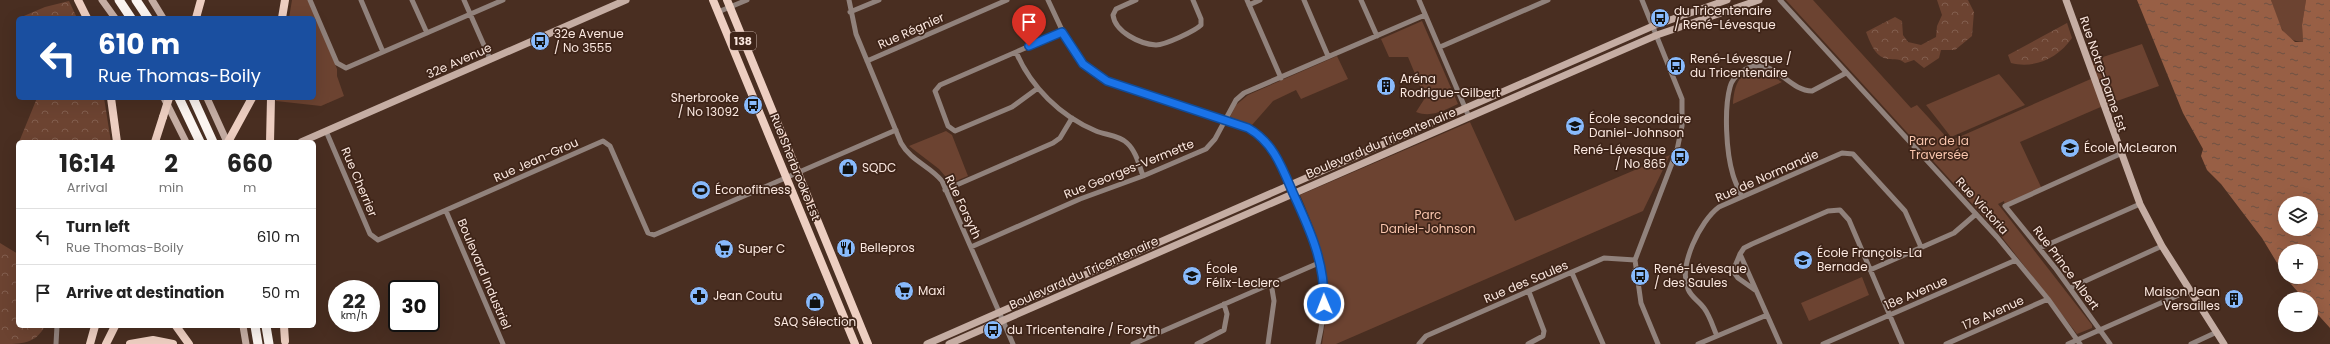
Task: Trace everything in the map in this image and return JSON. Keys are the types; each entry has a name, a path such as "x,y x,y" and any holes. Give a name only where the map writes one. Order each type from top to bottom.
{"highway":[{"path":"119,0 131,16"},
{"path":"136,0 147,16"},
{"path":"180,100 199,140"},
{"path":"194,100 212,140"},
{"path":"255,328 258,344"},
{"path":"266,328 269,344"}],"main road":[{"path":"78,0 85,16"},
{"path":"197,16 201,0"},
{"path":"282,16 284,0"},
{"name":"Rue Sherbrooke Est","path":"713,0 855,344"},
{"name":"Rue Sherbrooke Est","path":"728,4 868,344"},
{"path":"746,79 757,75"},
{"path":"111,100 117,140"},
{"path":"156,140 168,100"},
{"path":"229,140 251,100"},
{"path":"270,140 272,100"},
{"path":"765,125 776,120"},
{"path":"809,232 822,234"},
{"path":"833,290 847,295"},
{"path":"90,344 94,328"},
{"path":"106,344 114,328"},
{"path":"177,328 189,344"},
{"path":"284,328 285,343"},
{"path":"130,344 148,340 173,344"}],"street":[{"path":"102,0 114,16"},
{"path":"152,0 162,16"},
{"path":"310,0 336,63 342,68 350,67 503,0"},
{"path":"361,0 383,52"},
{"path":"412,0 427,33"},
{"path":"464,0 490,60"},
{"name":"32e Avenue","path":"306,140 626,0"},
{"path":"718,12 728,4 747,0"},
{"name":"Rue Forsyth","path":"849,0 850,12 856,34 905,150 933,172 945,190 1013,344"},
{"path":"850,12 879,0"},
{"name":"Rue Régnier","path":"867,61 995,3 1007,0"},
{"path":"1048,0 1062,32 1083,64 1107,81 1248,128 1263,138 1276,157 1312,233 1321,262 1324,304 1318,344"},
{"path":"1136,0 1116,9 1113,15 1115,23 1129,36 1155,44 1165,43 1201,25 1201,19 1192,0"},
{"path":"1260,0 1248,2 1281,78"},
{"path":"1304,0 1328,56"},
{"path":"1361,0 1377,36"},
{"path":"1419,0 1469,117"},
{"path":"1440,47 1548,0"},
{"path":"1642,0 1682,99 1682,126 1677,150 1635,260 1641,303 1658,344"},
{"name":"Boulevard du Tricentenaire","path":"927,344 1382,143 1653,26 1727,0"},
{"name":"Boulevard du Tricentenaire","path":"949,344 1657,34 1759,0"},
{"name":"Rue Victoria","path":"1780,0 1976,214 2048,300 2078,342"},
{"name":"Rue Notre-Dame Est","path":"2066,0 2120,154 2140,204 2162,246 2224,344"},
{"name":"Rue Georges-Vermette","path":"971,248 1080,199 1143,176 1206,148 1215,139 1236,100 1244,93 1425,15"},
{"path":"1038,88 1012,107 958,130 952,131 948,126 936,95 936,88 1062,32"},
{"path":"1016,52 1022,65 1038,88 1057,108 1095,130 1125,141 1134,152 1143,176"},
{"path":"1586,55 1590,64"},
{"path":"1742,197 1731,167 1727,125 1730,87 1734,78 1745,70 1759,66 1768,68 1800,88 1812,91 1846,73"},
{"path":"165,100 185,140"},
{"path":"208,100 227,140"},
{"path":"945,190 1053,142 1060,138 1072,118"},
{"path":"1427,124 1431,133"},
{"path":"787,178 797,172 896,130"},
{"name":"Rue Cherrier","path":"326,131 370,234 376,240"},
{"name":"Rue Jean-Grou","path":"376,240 381,240 603,141 610,146 648,233 654,235 787,178"},
{"path":"1382,143 1386,153"},
{"name":"Rue de Normandie","path":"1717,336 1708,314 1687,288 1685,270 1705,220 1719,207 1842,153 1850,153 1905,211 1921,247"},
{"name":"Rue Prince Albert","path":"2110,344 2040,248 2005,206 2120,154"},
{"path":"1344,160 1349,169"},
{"path":"2040,248 2140,204"},
{"path":"1755,290 1738,278 1733,271 1744,248 1828,211 1840,210 1849,220 1902,344"},
{"name":"Boulevard Industriel","path":"446,211 503,344"},
{"path":"1870,270 1954,233 1976,214"},
{"path":"2070,288 2162,246"},
{"path":"1740,254 1780,344"},
{"name":"Rue des Saules","path":"1419,344 1426,336 1604,258 1635,260"},
{"name":"18e Avenue","path":"1824,344 2016,260"},
{"path":"1135,344 1321,262"},
{"path":"1572,273 1603,344"},
{"path":"1268,344 1274,301 1271,283"},
{"path":"2068,344 2078,342 2190,290"},
{"path":"1528,344 1543,336 1544,331 1529,292"},
{"name":"17e Avenue","path":"1946,344 2048,300"},
{"path":"1197,344 1224,330 1227,314 1224,304"},
{"path":"1698,344 1767,315"},
{"path":"56,344 57,328"},
{"path":"243,328 246,344"},
{"path":"281,328 285,343"},
{"path":"2191,344 2217,332"}],"green space":[{"path":"292,0 309,0 315,16 289,16"},
{"name":"Parc de la Traversée","path":"1786,0 1813,0 1911,108 1917,105 1950,141 2093,78 2088,62 2142,44 2159,86 2103,106 2020,142 2042,189 2005,206 2004,201 1998,204 2092,325 2092,328 2077,334 1998,232"},
{"path":"1937,0 1968,0 1974,12 1972,36 1955,50 1941,50 1939,58 1924,68 1914,60 1905,63 1900,60 1884,58 1878,54 1866,32 1895,17 1902,21 1903,35 1908,42 1921,45 1936,37 1937,26 1942,15"},
{"path":"2271,0 2306,0 2302,25 2303,42 2290,38 2285,33 2278,21"},
{"path":"69,1 76,16 24,16 45,7"},
{"path":"316,17 337,69 337,76 344,96 321,106 276,101 316,100"},
{"path":"1422,21 1458,104 1433,114 1422,114 1416,112 1425,98 1408,57 1389,57 1381,39"},
{"path":"2067,23 2072,38 2053,56 2037,63 2011,63 2008,55"},
{"path":"1337,56 1348,79 1301,99 1296,90 1273,101 1252,125 1230,117 1236,105 1248,95"},
{"path":"1761,70 1782,82 1733,104 1736,85 1739,80 1747,72"},
{"path":"1999,74 2025,105 1951,137 1926,105"},
{"path":"36,100 104,100 111,140 20,140"},
{"name":"Parc Daniel-Johnson","path":"1470,122 1515,221 1670,155 1643,211 1336,344 1322,344 1327,301 1325,267 1316,235 1300,195"},
{"path":"946,131 952,135 968,176 951,183 939,169 909,146"},
{"path":"0,243 16,253 16,328 44,328 37,336 27,342 0,344"},
{"path":"1862,277 1869,295 1809,321 1801,303"}],"water":[{"path":"2137,0 2271,0 2282,30 2295,42 2303,42 2302,25 2306,0 2330,0 2330,328 2318,315 2318,292 2298,292 2291,284 2318,284 2318,244 2278,244 2278,264 2262,238 2221,184 2207,170 2201,156 2203,149 2183,113"}],"place":[{"name":"du Tricentenaire / René-Lévesque","path":"1660,18"},
{"name":"32e Avenue / No 3555","path":"540,41"},
{"name":"René-Lévesque / du Tricentenaire","path":"1676,66"},
{"name":"Aréna Rodrigue-Gilbert","path":"1386,86"},
{"name":"Sherbrooke / No 13092","path":"753,105"},
{"name":"École secondaire Daniel-Johnson","path":"1575,126"},
{"name":"École McLearon","path":"2070,148"},
{"name":"René-Lévesque / No 865","path":"1680,157"},
{"name":"SQDC","path":"848,168"},
{"name":"Éconofitness","path":"701,190"},
{"name":"Bellepros","path":"846,248"},
{"name":"Super C","path":"724,249"},
{"name":"École François-La Bernade","path":"1803,260"},
{"name":"École Félix-Leclerc","path":"1192,276"},
{"name":"René-Lévesque / des Saules","path":"1640,276"},
{"name":"Maxi","path":"904,291"},
{"name":"Jean Coutu","path":"699,296"},
{"name":"Maison Jean Versailles","path":"2234,299"},
{"name":"SAQ Sélection","path":"815,302"},
{"name":"du Tricentenaire / Forsyth","path":"993,330"}],"route":[{"path":"1029,46 1062,32 1069,45 1083,64 1107,81 1248,128 1263,138 1271,147 1316,243 1323,275 1324,304"}]}
